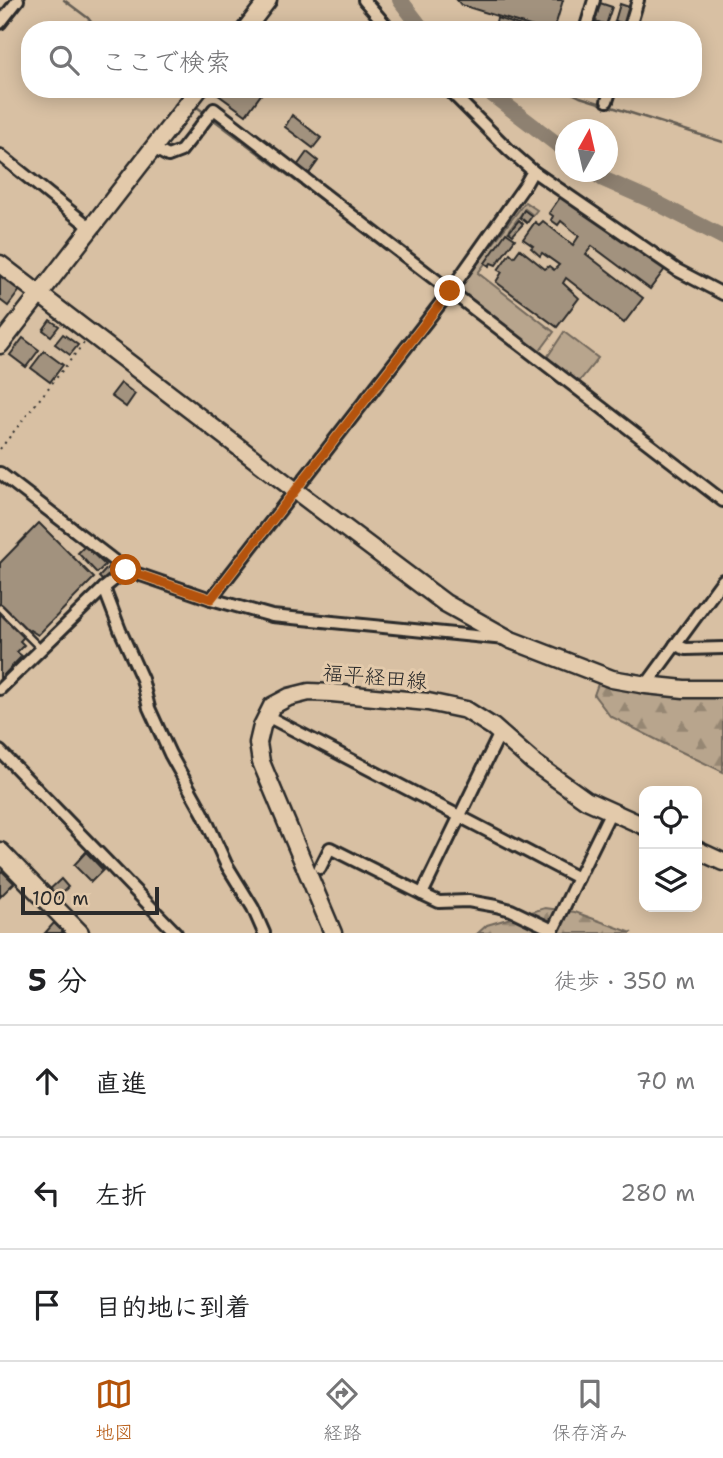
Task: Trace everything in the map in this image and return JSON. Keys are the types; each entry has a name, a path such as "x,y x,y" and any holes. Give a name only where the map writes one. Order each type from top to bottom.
{"main road":[{"path":"3,860 79,933"}],"street":[{"path":"0,23 18,0"},
{"path":"252,21 268,0"},
{"path":"363,0 382,21"},
{"path":"588,21 594,0"},
{"path":"632,21 638,0"},
{"path":"0,345 192,98"},
{"path":"457,98 533,171 677,270 723,294"},
{"path":"607,102 608,98"},
{"path":"153,148 168,156 181,151 214,109 723,501"},
{"path":"0,155 90,228"},
{"path":"211,599 450,291 533,171"},
{"path":"0,264 444,603 512,640 612,679 684,689 723,690"},
{"path":"0,473 126,570 211,599 272,616 512,640"},
{"path":"0,689 126,570"},
{"path":"646,685 723,580"},
{"path":"104,588 142,679 149,708 170,754 264,933"},
{"path":"675,645 686,649 723,648"},
{"name":"福平経田線","path":"267,716 272,706 289,697 309,692 428,702 466,710 586,800 639,824"},
{"path":"334,933 261,762 258,743 267,716 578,878"},
{"path":"422,894 500,733"},
{"path":"0,751 176,933"},
{"path":"320,868 330,848 439,902 468,901 496,906 511,910 553,930 611,811"},
{"path":"702,852 723,862"}],"lane":[{"path":"0,608 41,649"}],"path":[{"path":"0,449 92,334"}],"green space":[{"path":"525,202 537,210 533,215 525,209 478,273 554,332 539,352 463,294 462,284"},
{"path":"564,332 598,358 578,383 546,359"},
{"path":"628,672 723,691 723,772 610,716 594,695 599,681 606,674"},
{"path":"545,908 575,912 632,933 478,933 487,925"}],"building":[{"path":"457,0 563,0 557,21 513,21 461,5"},
{"path":"600,3 612,7 607,21 595,21"},
{"path":"620,4 632,8 627,21 615,21"},
{"path":"223,98 258,98 246,115"},
{"path":"292,115 321,138 313,148 285,127"},
{"path":"307,152 318,161 308,175 297,166"},
{"path":"561,196 622,240 624,237 665,269 650,289 592,246 586,254 643,298 624,323 566,278 563,283 579,298 557,327 496,282 502,272 498,270 510,253 514,257 520,249 545,269 549,266 554,270 559,265 542,253 540,256 531,248 533,246 523,239 535,222 539,225 543,221 573,245 579,236 561,221 558,225 551,220 553,216 549,213"},
{"path":"524,210 532,216 527,223 520,217"},
{"path":"519,220 523,224 513,235 509,232"},
{"path":"506,233 515,239 496,265 491,263 489,266 485,263"},
{"path":"0,274 20,290 8,306 0,300"},
{"path":"50,320 59,326 51,336 43,330"},
{"path":"63,334 78,345 70,355 55,344"},
{"path":"23,338 39,350 26,367 10,355"},
{"path":"44,351 63,365 50,382 31,368"},
{"path":"121,383 135,394 126,407 111,396"},
{"path":"39,523 94,578 38,635 30,630 20,641 24,645 17,652 22,656 0,679 0,563"},
{"path":"85,546 105,565 97,573 78,553"},
{"path":"111,564 116,569 104,582 99,577"},
{"path":"86,852 103,870 91,882 74,865"},
{"path":"2,871 14,883 0,897 0,873"},
{"path":"61,879 68,887 55,900 47,892"},
{"path":"54,923 64,933 45,933"}],"waterway":[{"path":"64,0 90,21"},
{"path":"400,0 416,21"},
{"path":"497,98 555,143"},
{"path":"583,98 723,142"},
{"path":"194,105 205,113"},
{"path":"210,117 379,243"},
{"path":"610,182 723,237"}],"route":[{"path":"126,570 211,599 450,291"}]}
